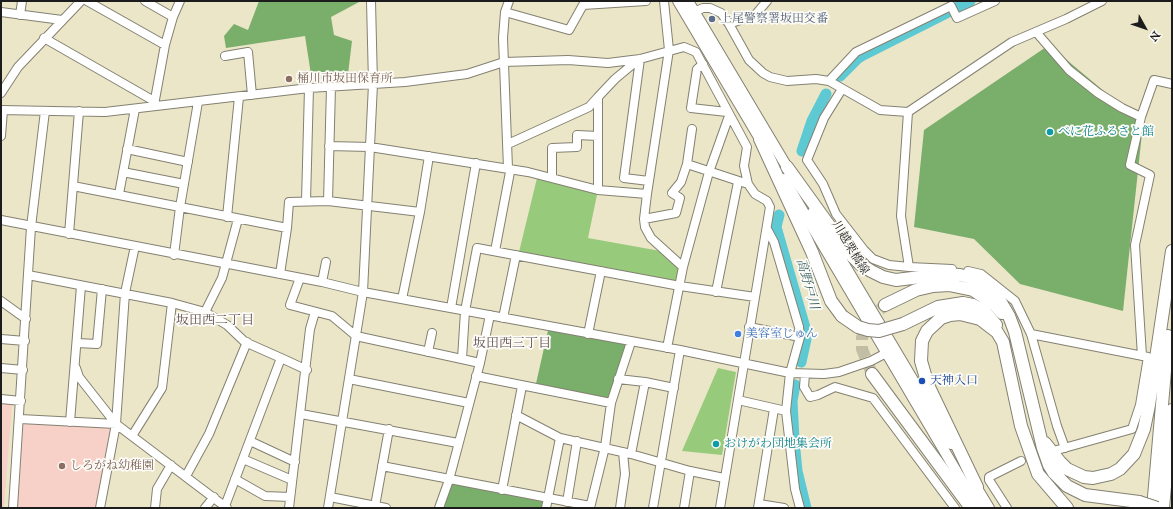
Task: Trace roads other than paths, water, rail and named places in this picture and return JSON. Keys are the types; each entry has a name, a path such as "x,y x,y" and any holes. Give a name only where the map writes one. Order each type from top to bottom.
{"highway":[{"path":"760,140 812,252 831,301 842,316 858,327 879,331 903,324 938,307 950,304 973,305 984,311 993,320 1000,330 1021,426 1038,474 1056,508"},
{"path":"787,167 849,253 860,264 883,277 896,280 945,274 960,275 973,278 986,285 996,294 1009,316 1015,332 1048,465 1067,486 1075,492 1094,498 1139,502 1157,508"},
{"path":"1040,436 1060,462 1067,468 1084,477 1093,478 1111,474 1124,466 1134,454 1144,429 1149,405 1172,251"},
{"path":"885,305 916,290 933,286 961,286 983,295 994,304 1015,332"},
{"path":"1152,508 1172,290"},
{"path":"977,487 924,373 920,351 922,341 933,324 950,315 960,314 980,319 996,332 1003,342"},
{"path":"872,374 971,508"},
{"path":"1163,508 1172,410"},
{"path":"1038,474 1068,508"}],"main road":[{"name":"川越栗橋線","path":"678,1 690,13 787,167 978,508"},
{"name":"川越栗橋線","path":"688,1 690,13 760,140 989,508"}],"street":[{"path":"20,15 22,1"},
{"path":"1,93 18,67 80,1"},
{"path":"87,1 165,45"},
{"path":"145,1 173,17"},
{"path":"154,104 165,45 173,17 180,1"},
{"path":"328,508 363,292 373,84 371,1"},
{"path":"495,251 510,172 508,168 503,38 505,12 509,1"},
{"path":"505,12 569,30 584,3 646,1"},
{"path":"664,1 670,50 644,219 645,227 651,238 683,267"},
{"path":"729,24 756,14 767,1"},
{"path":"829,81 856,52 951,6 957,18 995,1"},
{"path":"690,13 710,8 721,13 729,24 749,60 763,73 787,81 816,79 829,81 880,110 908,112 1012,42 1066,19 1098,2"},
{"path":"1,12 62,20"},
{"path":"1036,32 1069,70 1092,88 1122,108 1141,117"},
{"path":"44,38 154,104"},
{"path":"1,136 2,110 105,112 135,109 154,104 198,102 309,88 373,84 467,74 504,62 568,60 608,64 640,59 684,47 696,52 728,114 748,148 744,166 748,184 755,194 766,201 770,207 720,508"},
{"path":"226,56 248,52 252,95"},
{"path":"508,144 589,107 615,79 640,59"},
{"path":"640,59 624,178 649,181"},
{"path":"703,64 697,69 691,108 728,114"},
{"path":"842,89 824,118 807,160 822,184 836,214 864,250 874,259 889,265 964,270 981,274 1015,301 1031,334 1057,426 1061,449 1132,429 1140,405 1145,357 1135,245 1150,175 1130,165 1141,117 1154,80 1172,84"},
{"path":"328,201 330,87"},
{"path":"306,201 309,88"},
{"path":"227,217 239,97"},
{"path":"598,97 598,190"},
{"path":"174,255 180,207 198,102"},
{"path":"119,194 135,109"},
{"path":"13,508 25,341 31,227 45,111"},
{"path":"69,234 79,111"},
{"path":"908,112 901,216 909,267"},
{"path":"668,348 683,267 709,172 728,114"},
{"path":"644,219 676,213 680,198 672,193 680,182 687,164 692,129"},
{"path":"552,178 552,148 577,147 577,135 598,136"},
{"path":"329,146 370,147 476,163 508,168 598,190 647,194"},
{"path":"127,149 188,162"},
{"path":"402,299 420,212 429,156"},
{"path":"452,308 476,163"},
{"path":"687,164 738,182 748,184"},
{"path":"123,172 184,184"},
{"path":"716,292 738,182"},
{"path":"73,186 288,228"},
{"path":"280,274 288,228 289,202 328,201 420,212"},
{"path":"205,312 222,278 238,219"},
{"path":"1,220 174,255 226,263 322,282 363,292 680,350 790,374 839,372 871,361 890,351"},
{"path":"767,229 774,242 799,327 800,337 790,374 786,411 794,484 800,508"},
{"path":"100,508 116,424 125,293 135,246"},
{"path":"462,359 465,311 477,248 680,286 755,298"},
{"path":"503,318 516,255"},
{"path":"322,282 326,262"},
{"path":"588,334 602,271"},
{"path":"28,275 125,293 205,312 227,325 247,342 307,370"},
{"path":"300,278 290,305 332,316 356,336 480,363"},
{"path":"70,422 76,368 81,286"},
{"path":"77,342 97,344 102,289"},
{"path":"1,301 26,319"},
{"path":"132,436 162,388 172,303"},
{"path":"289,508 307,370 310,329 315,312"},
{"path":"439,508 449,480 480,363 490,315"},
{"path":"749,327 800,337"},
{"path":"428,352 432,333"},
{"path":"1031,334 1145,357"},
{"path":"1,339 25,341"},
{"path":"186,476 209,434 247,342"},
{"path":"382,466 590,507 605,447 611,403 631,342"},
{"path":"653,508 680,350"},
{"path":"76,368 79,377 116,424 226,507 235,479 281,358"},
{"path":"1,368 23,370"},
{"path":"804,374 804,388 810,397 835,387 873,398 955,508"},
{"path":"476,376 611,403"},
{"path":"349,379 469,403"},
{"path":"618,379 645,382 674,388"},
{"path":"620,508 627,453 645,382"},
{"path":"502,490 522,386"},
{"path":"1,400 21,401"},
{"path":"738,400 786,411"},
{"path":"774,409 758,506 784,508"},
{"path":"301,414 389,429 458,443"},
{"path":"516,415 560,438 605,447 661,464 724,478"},
{"path":"20,419 116,424"},
{"path":"374,506 389,429"},
{"path":"546,508 560,438"},
{"path":"250,441 295,462"},
{"path":"567,502 577,441"},
{"path":"243,459 292,480"},
{"path":"1007,508 989,480 990,476 1021,461"},
{"path":"155,508 157,489 171,465"},
{"path":"684,508 690,471"},
{"path":"235,479 265,496 290,497"},
{"path":"205,508 214,497"},
{"path":"330,497 386,508"}],"waterway":[{"name":"高野戸川","path":"840,76 863,55 970,1"},
{"name":"高野戸川","path":"802,151 812,121 826,94"},
{"name":"高野戸川","path":"779,215 776,227 806,331 806,339 801,362"},
{"name":"高野戸川","path":"795,385 792,401 794,440 797,471 806,508"}],"tunnel":[{"path":"872,374 862,349 862,338 866,326 872,317 885,305"}],"place":[{"name":"上尾警察署坂田交番","path":"712,19"},
{"name":"桶川市坂田保育所","path":"289,79"},
{"name":"べに花ふるさと館","path":"1050,132"},
{"name":"美容室じゅん","path":"738,334"},
{"name":"天神入口","path":"922,381"},
{"name":"おけがわ団地集会所","path":"716,444"},
{"name":"しろがね幼稚園","path":"62,466"}],"district":[{"name":"坂田西二丁目","path":"215,321"},
{"name":"坂田西三丁目","path":"512,344"}]}
